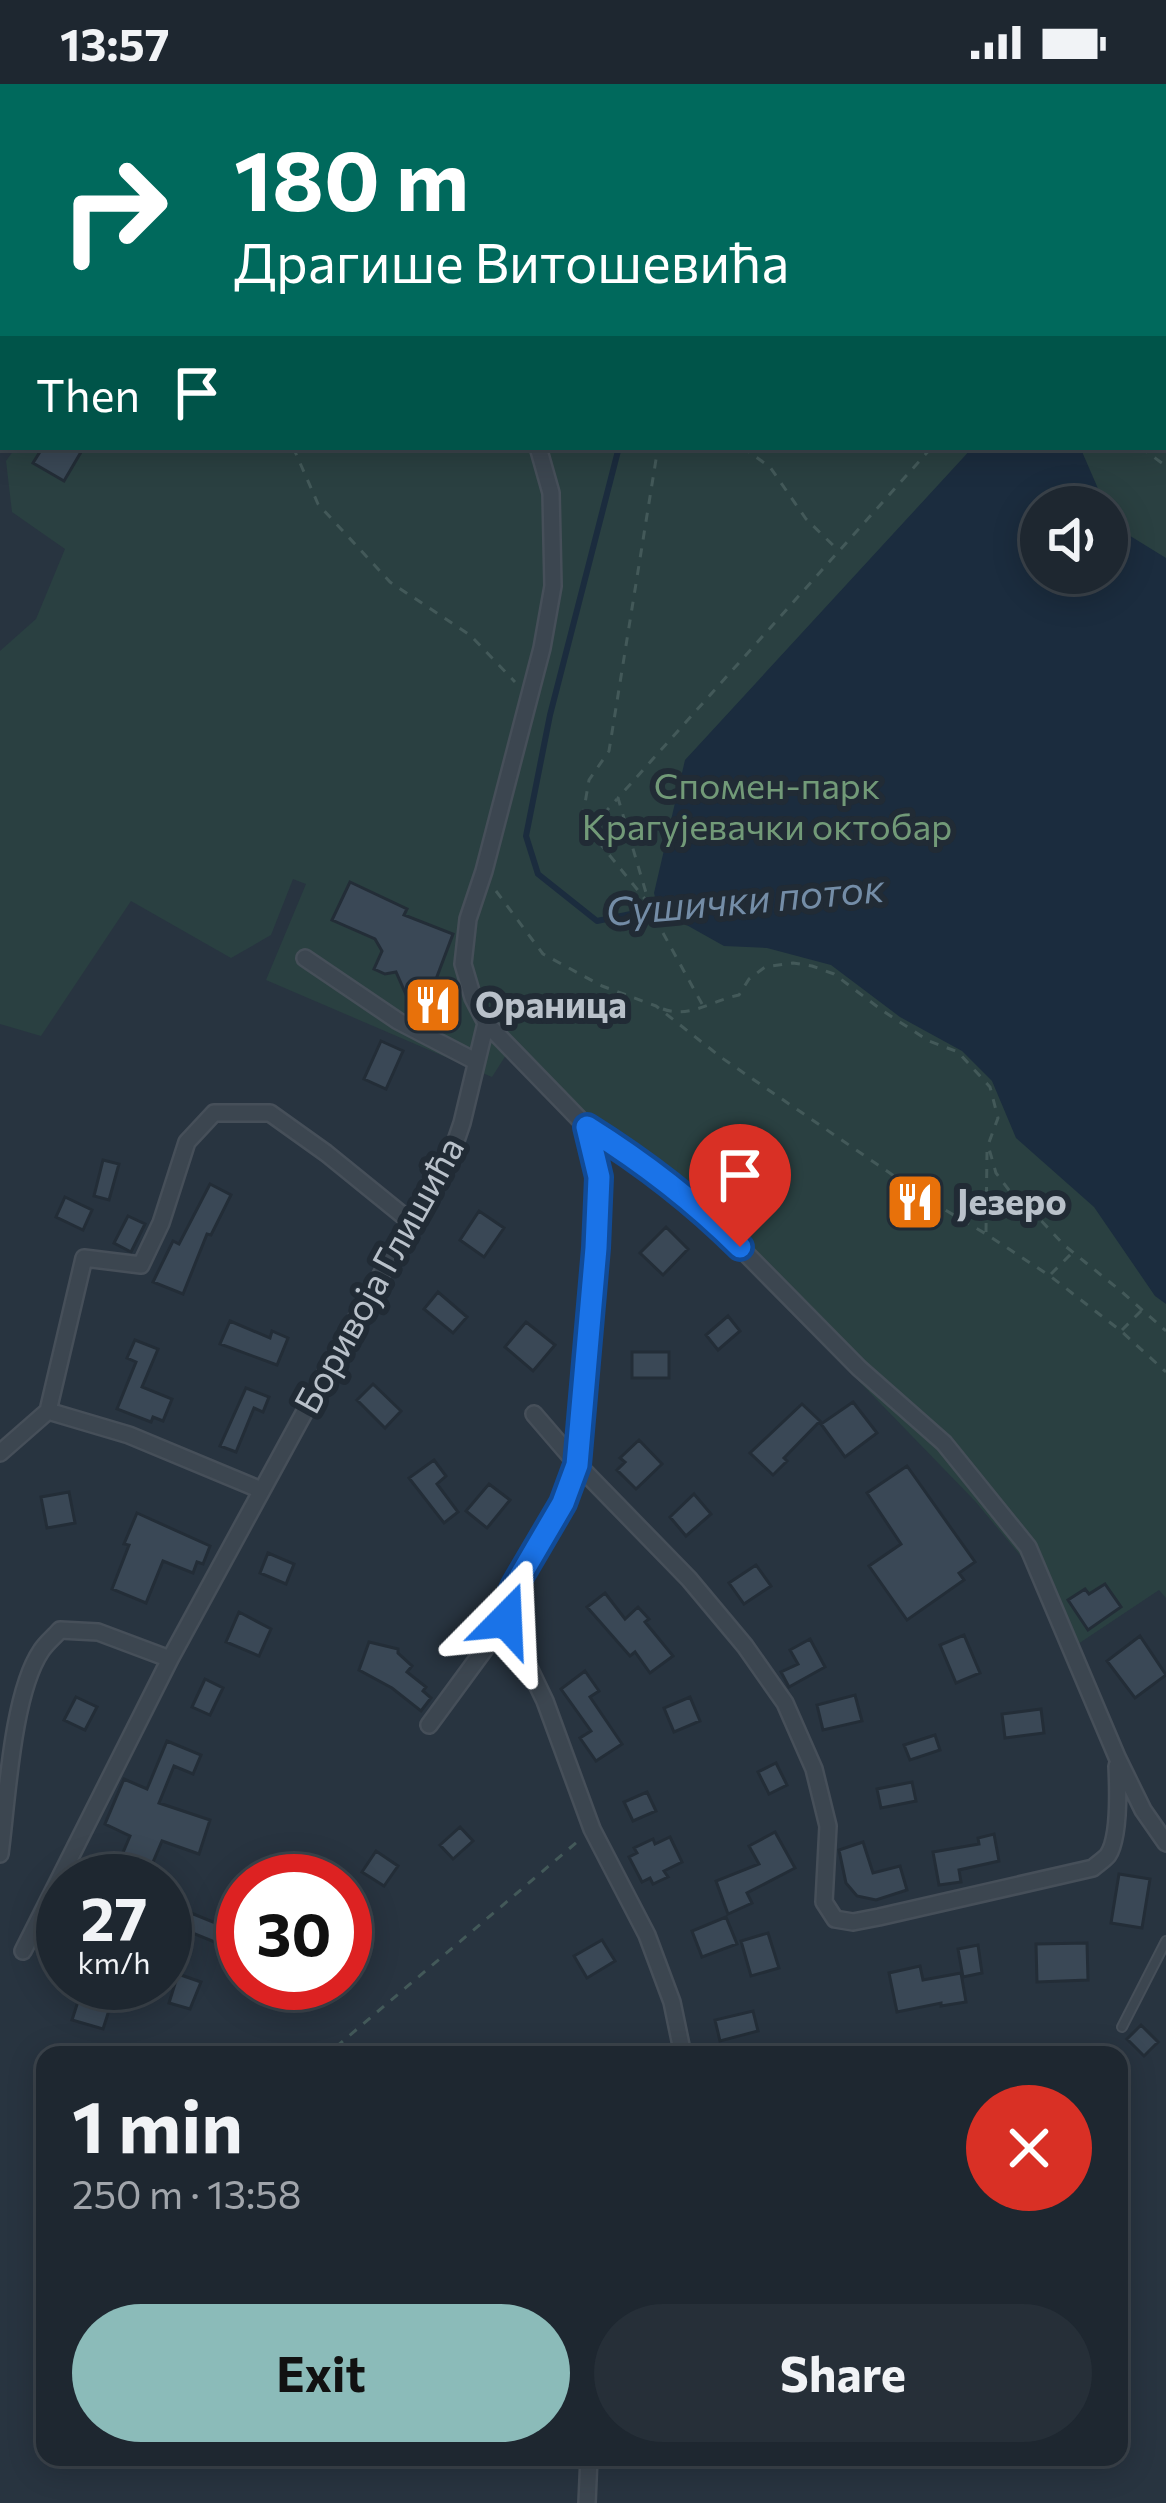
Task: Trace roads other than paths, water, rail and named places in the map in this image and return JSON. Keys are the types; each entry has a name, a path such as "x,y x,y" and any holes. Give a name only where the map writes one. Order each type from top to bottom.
{"street":[{"path":"539,450 551,493 553,586 542,648 468,919 464,964 473,998 486,1023 587,1127 634,1156 713,1220 859,1368 944,1443 1028,1547 1117,1757 1143,1810 1166,1843"},
{"path":"305,958 398,1021 475,1061"},
{"name":"Боривоја Глишића","path":"23,1952 261,1490 410,1222 448,1164 486,1023"},
{"path":"0,1454 48,1412 84,1258 141,1265 161,1223 187,1142 214,1113 271,1113 410,1222"},
{"path":"587,1127 599,1177 577,1465 563,1503 515,1585 506,1605 506,1620 544,1701 592,1829 647,1935 672,2002 680,2046"},
{"path":"48,1412 129,1435 261,1490"},
{"path":"534,1414 689,1579 746,1646 785,1703 814,1768 828,1826 824,1902 835,1918 853,1922 1093,1868 1113,1843 1117,1757"},
{"path":"429,1724 506,1620"},
{"path":"0,1854 15,1731 41,1651 61,1630 98,1632 170,1659"},
{"path":"587,2503 589,2466"}],"lane":[{"path":"1122,2027 1166,1941"}],"water":[{"path":"970,450 1081,450 1097,486 1020,486 1020,594 1128,594 1128,535 1166,558 1166,1304 1155,1296 1094,1207 1016,1138 992,1081 962,1051 900,1017 831,965 767,948 724,946 658,909 654,893 685,760"}],"waterway":[{"name":"Сушички поток","path":"618,450 550,715 526,836 538,874 597,921 660,908"}],"place":[{"name":"Ораница","path":"433,1005"},
{"name":"Језеро","path":"915,1202"}],"park label":[{"name":"Спомен-парк Крагујевачки октобар","path":"767,806"}]}
